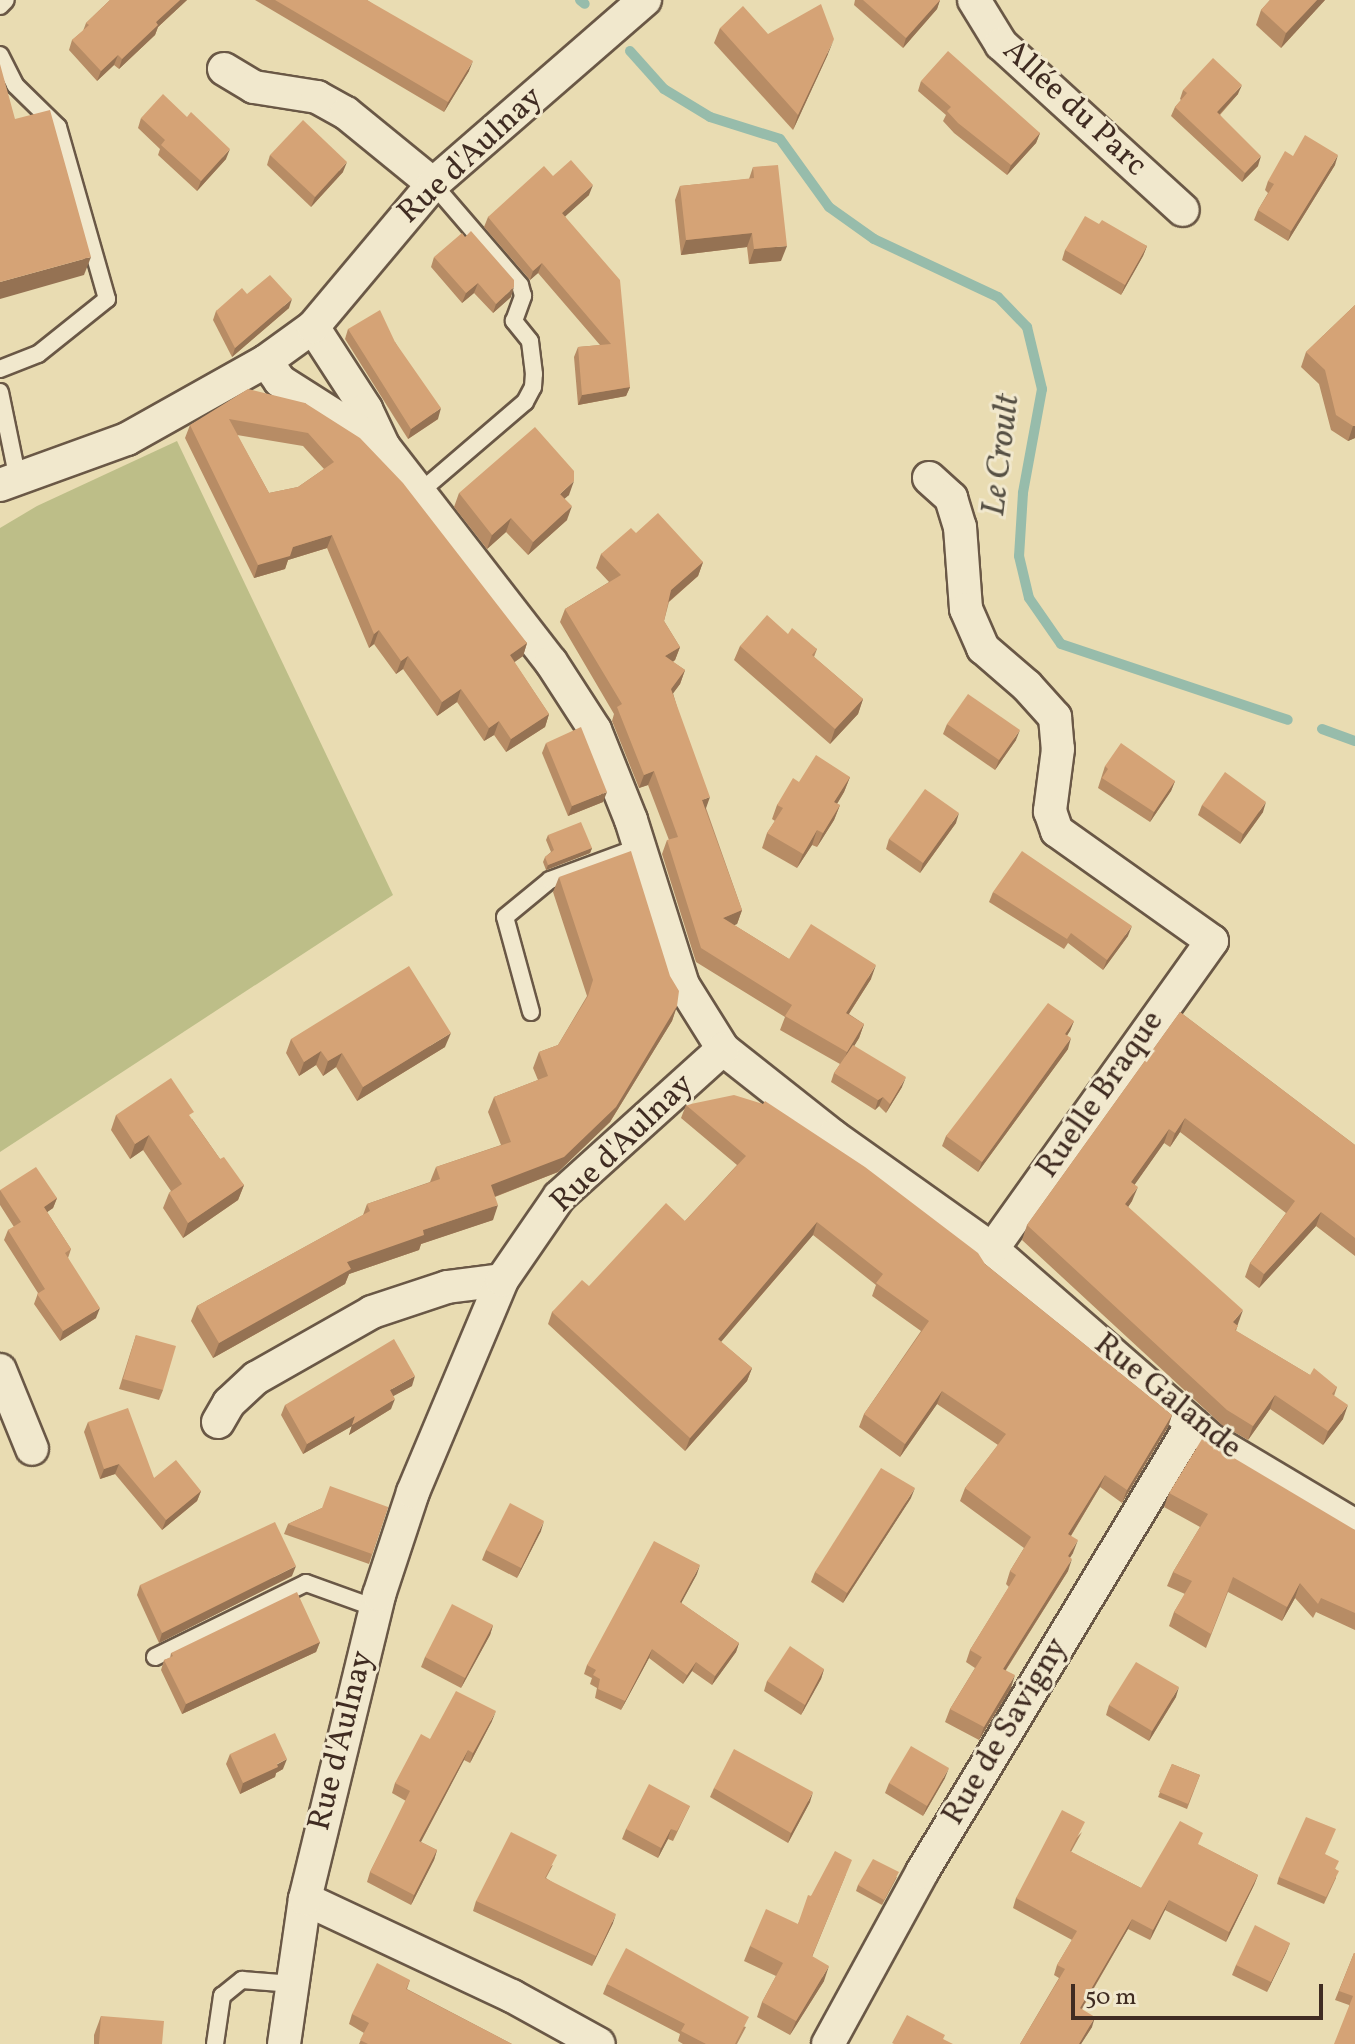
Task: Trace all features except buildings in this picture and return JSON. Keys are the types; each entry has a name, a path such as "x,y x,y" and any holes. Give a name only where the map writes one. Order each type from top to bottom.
{"street":[{"name":"Rue d'Aulnay","path":"9,482 127,439 266,361 313,327 433,184 645,0"},
{"name":"Allée du Parc","path":"974,0 1001,44 1183,210"},
{"path":"224,69 254,87 317,97 327,102 346,113 433,184"},
{"name":"Rue d'Aulnay","path":"284,2044 305,1899 375,1608 413,1492 502,1280 559,1197 723,1049 683,985 639,847 595,730 551,662 384,447 366,409 313,327"},
{"name":"Rue d'Aulnay","path":"266,361 280,381 384,447"},
{"name":"Ruelle Braque","path":"929,478 951,498 960,527 966,609 983,648 1027,686 1055,717 1058,749 1050,811 1057,831 1212,941 992,1249"},
{"name":"Rue Galande","path":"723,1049 833,1136 992,1249 1211,1440 1355,1526"},
{"path":"218,1422 229,1403 256,1378 372,1312 447,1287 502,1280"},
{"path":"0,1370 32,1449"},
{"name":"Rue de Savigny","path":"828,2044 922,1872 1192,1424"},
{"path":"305,1899 512,1996 599,2044"}],"lane":[{"path":"0,6 6,0"},
{"path":"0,55 15,85 58,127 107,299 38,354 0,369"},
{"path":"421,491 525,402 533,387 534,374 530,341 514,321 523,296 520,285 433,184"},
{"path":"0,392 9,482"},
{"path":"531,1012 505,917 550,880 639,847"},
{"path":"155,1657 306,1583 375,1608"},
{"path":"215,2044 222,1996 242,1980 293,1984"}],"green space":[{"path":"177,441 393,895 0,1152 0,528 37,506"}],"waterway":[{"name":"Le Croult","path":"580,0 585,4"},
{"name":"Le Croult","path":"630,51 664,89 710,117 780,139 829,207 874,239 998,297 1027,327 1042,389 1023,493 1019,556 1029,598 1061,644 1288,720"},
{"name":"Le Croult","path":"1322,729 1355,741"}]}
